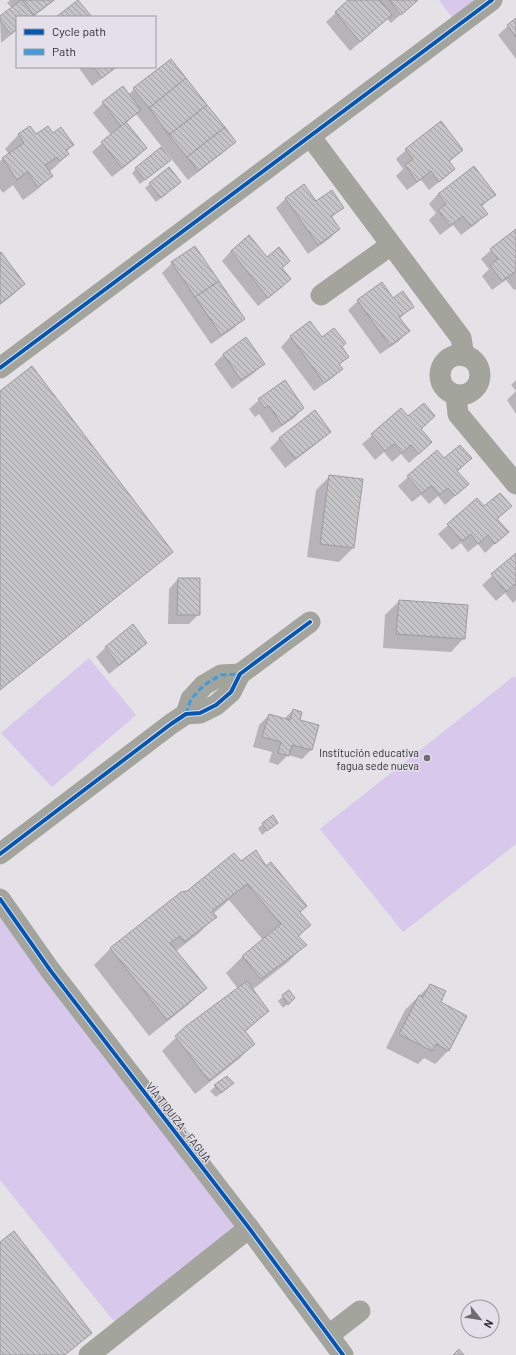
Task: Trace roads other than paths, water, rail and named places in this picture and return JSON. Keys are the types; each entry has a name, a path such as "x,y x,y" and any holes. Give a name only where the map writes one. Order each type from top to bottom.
{"street":[{"path":"0,368 492,0"},
{"path":"310,136 461,338 464,356 470,358 476,363 480,376 478,383 475,389 469,393 456,395 458,414 516,484"},
{"path":"320,295 391,245"},
{"path":"0,854 171,724 186,714 200,713 216,706 231,692 240,674 310,622"},
{"name":"VÍA TIQUIZA - FAGUA","path":"0,900 50,970 249,1228 329,1334 343,1355"},
{"path":"89,1355 249,1228"},
{"path":"329,1334 360,1311"}],"place":[{"name":"Institución educativa fagua sede nueva","path":"427,758"}]}
